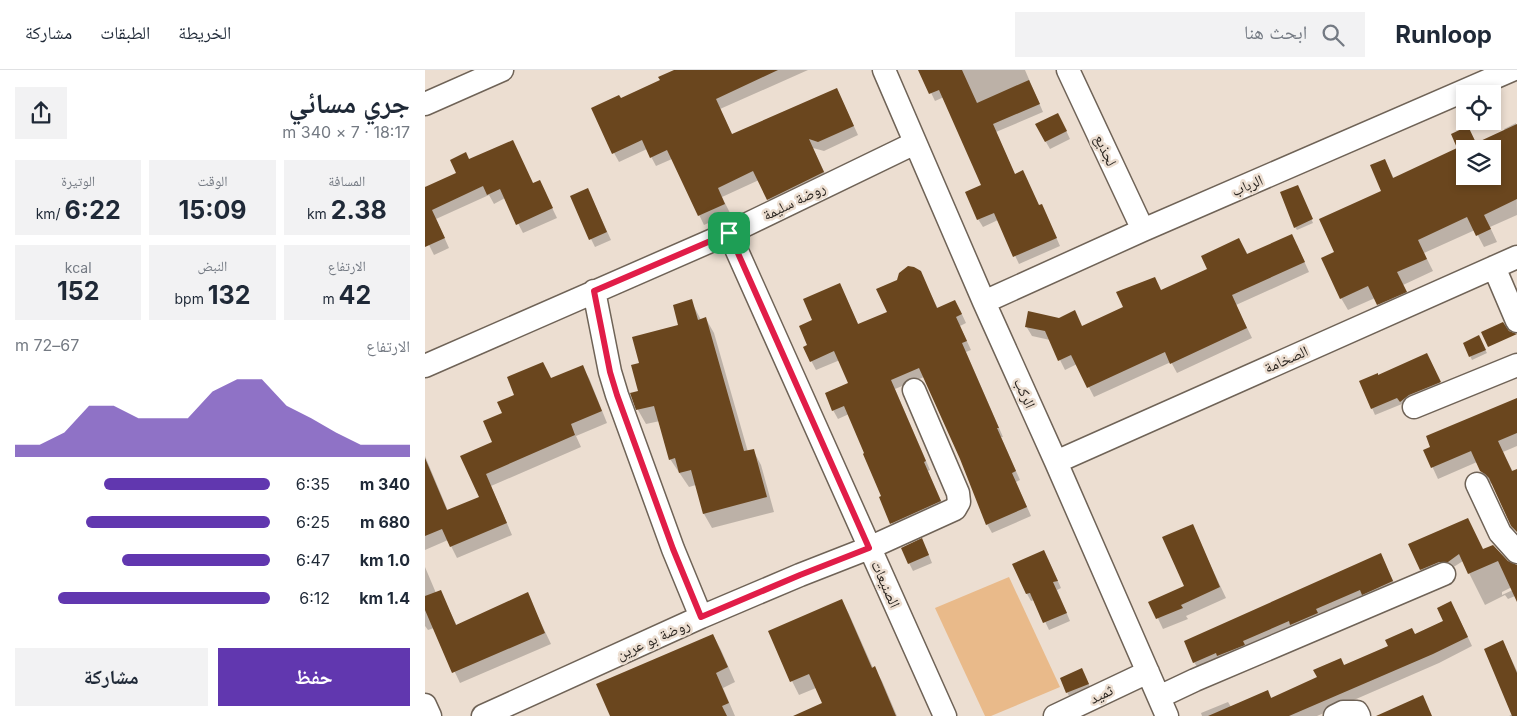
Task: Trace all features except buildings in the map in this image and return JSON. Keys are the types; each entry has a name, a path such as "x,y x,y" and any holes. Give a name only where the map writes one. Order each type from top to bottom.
{"street":[{"path":"425,104 468,77 503,70"},
{"name":"الركب","path":"884,70 983,302 1056,462 1163,706"},
{"name":"لجذيع","path":"1068,70 1143,230"},
{"name":"الرباب","path":"983,302 1143,230 1512,70"},
{"name":"روضة سليمة","path":"425,366 729,233 915,143"},
{"name":"الصنيعات","path":"729,233 945,716"},
{"path":"1510,262 1517,321"},
{"name":"الصخامة","path":"1056,462 1510,262"},
{"path":"594,291 610,372 617,395 673,549 701,617"},
{"path":"1414,407 1517,365"},
{"name":"روضة بو عرين","path":"483,716 701,617 869,548 955,509 959,502 958,493 914,390"},
{"path":"1477,484 1500,533 1517,552"},
{"path":"1163,706 1195,680 1444,574"},
{"name":"ثميد","path":"1055,716 1148,672"},
{"path":"425,705 429,716"},
{"path":"1335,716 1343,712 1357,712 1359,716"}],"shaded area":[{"path":"1009,577 1060,687 991,716 985,716 935,608"}],"route":[{"path":"729,233 869,548 701,617 673,549 617,395 610,372 594,291 729,233"}]}
